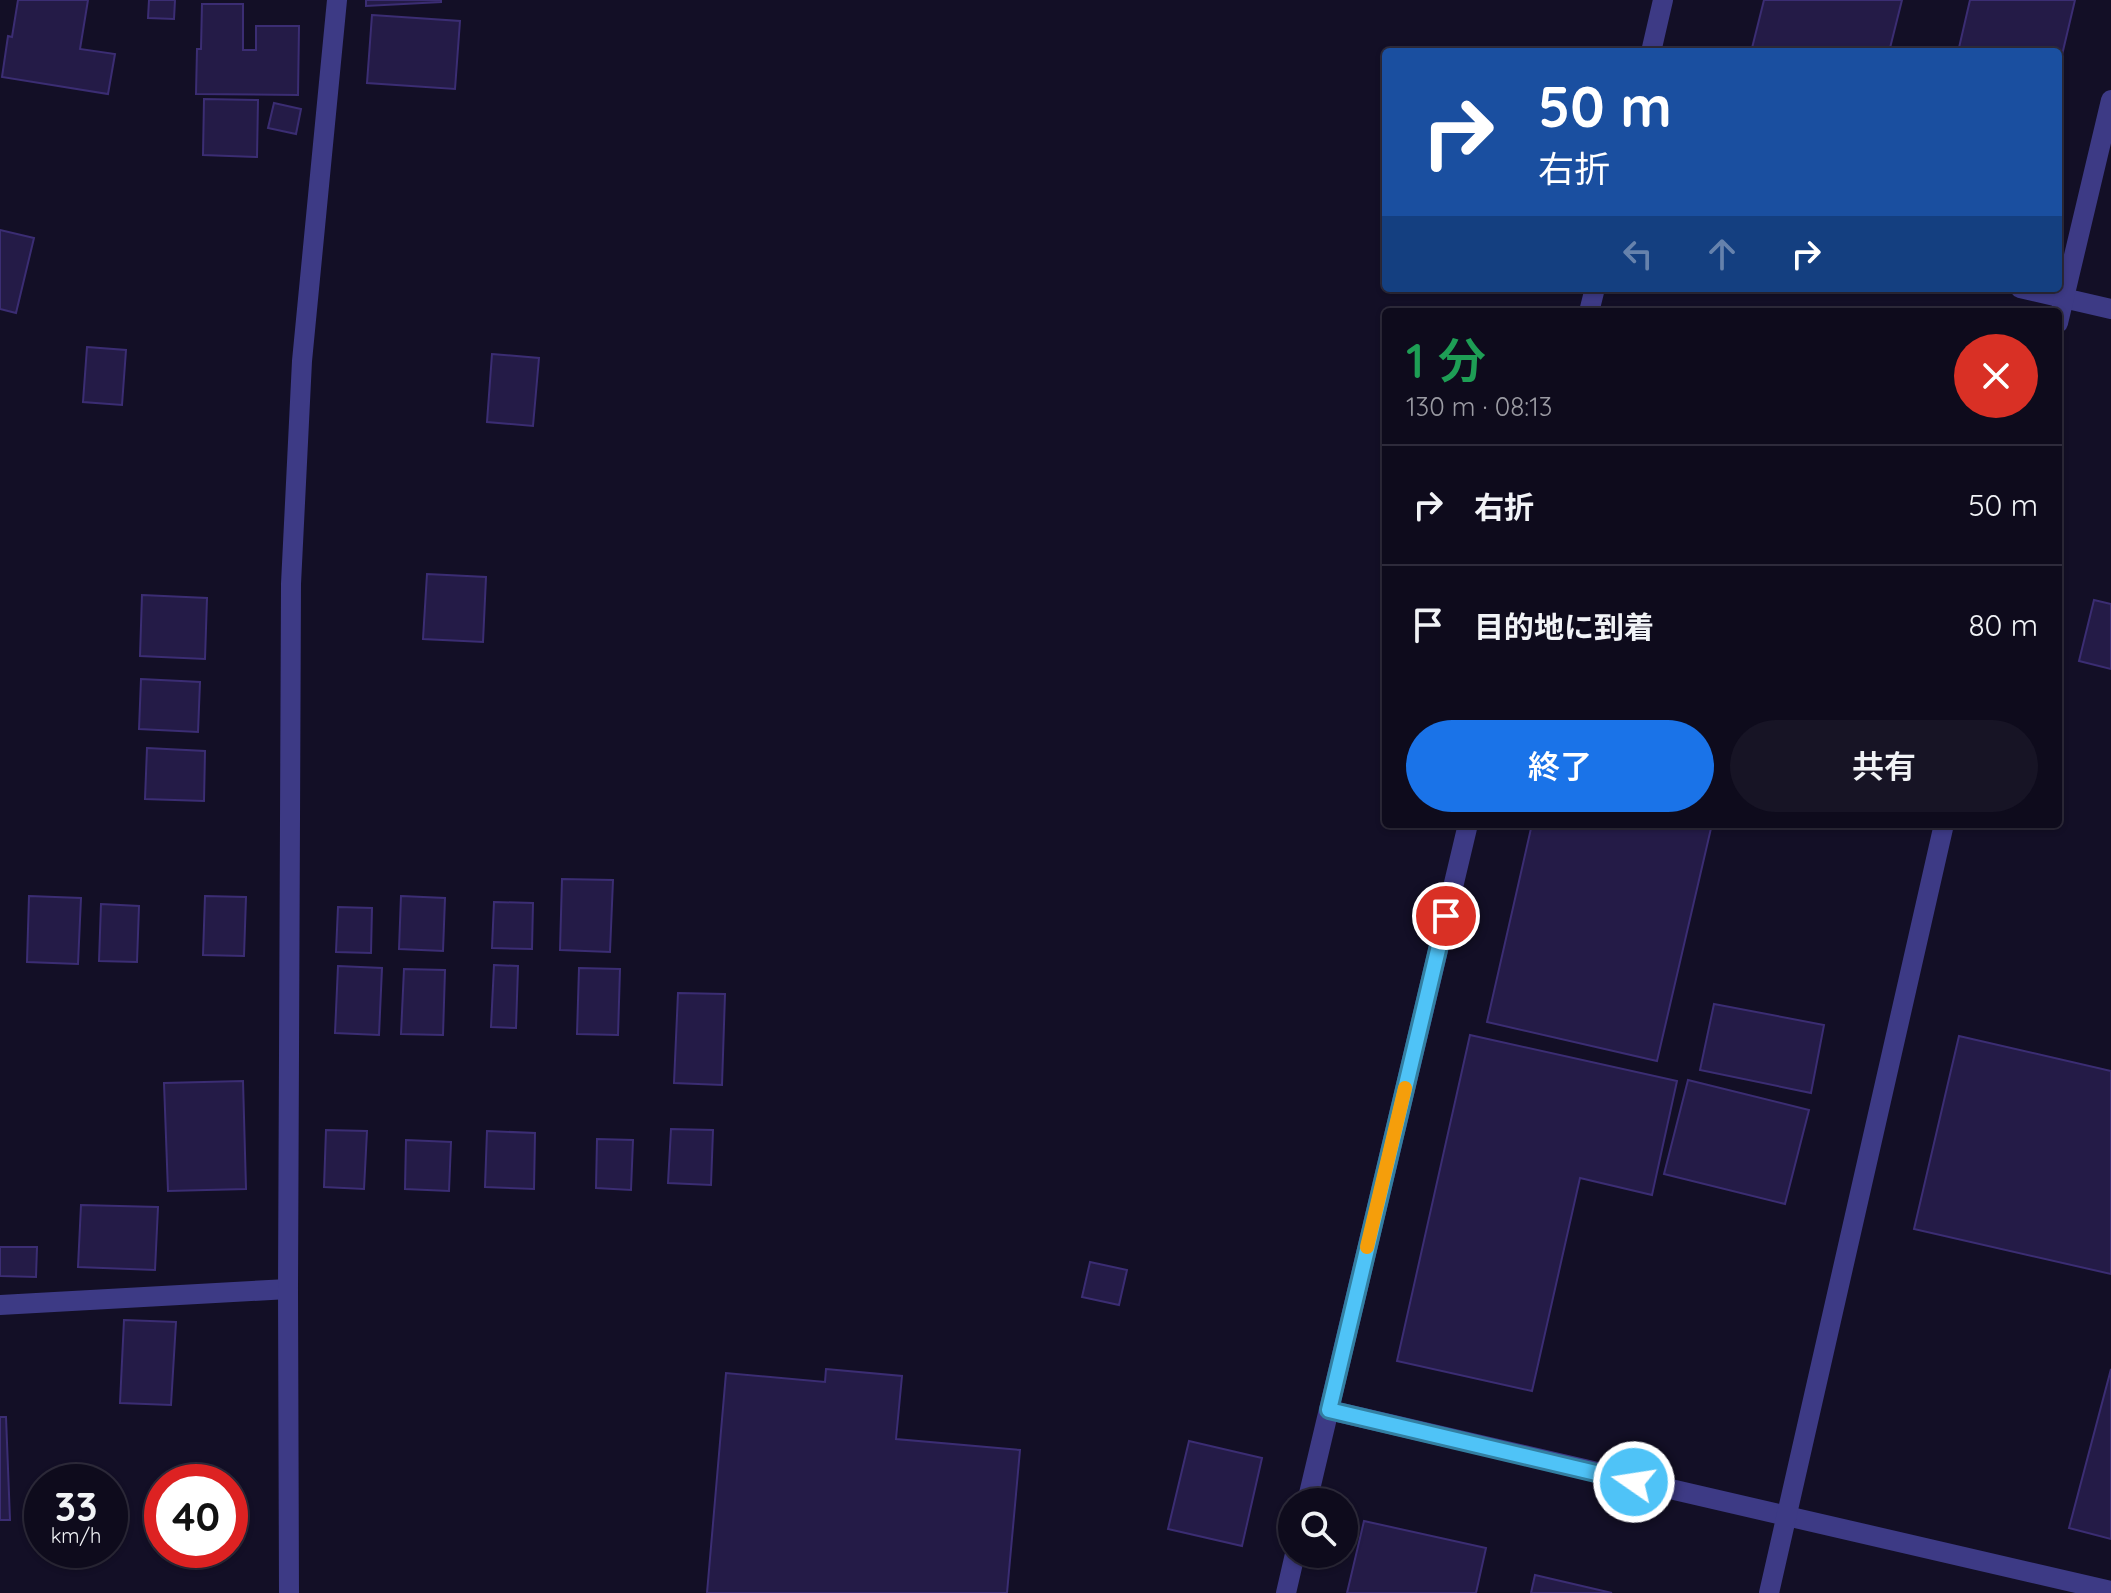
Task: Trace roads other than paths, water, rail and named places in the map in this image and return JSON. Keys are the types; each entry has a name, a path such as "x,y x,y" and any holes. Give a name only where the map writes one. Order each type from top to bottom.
{"street":[{"path":"289,1593 291,584 302,361 337,0"},
{"path":"1652,48 1663,0"},
{"path":"2062,308 2111,100"},
{"path":"2038,292 2111,309"},
{"path":"1310,1488 1467,828"},
{"path":"1769,1593 1943,828"},
{"path":"0,1305 288,1289"},
{"path":"1329,1410 2111,1591"},
{"path":"1286,1593 1292,1568"}]}
